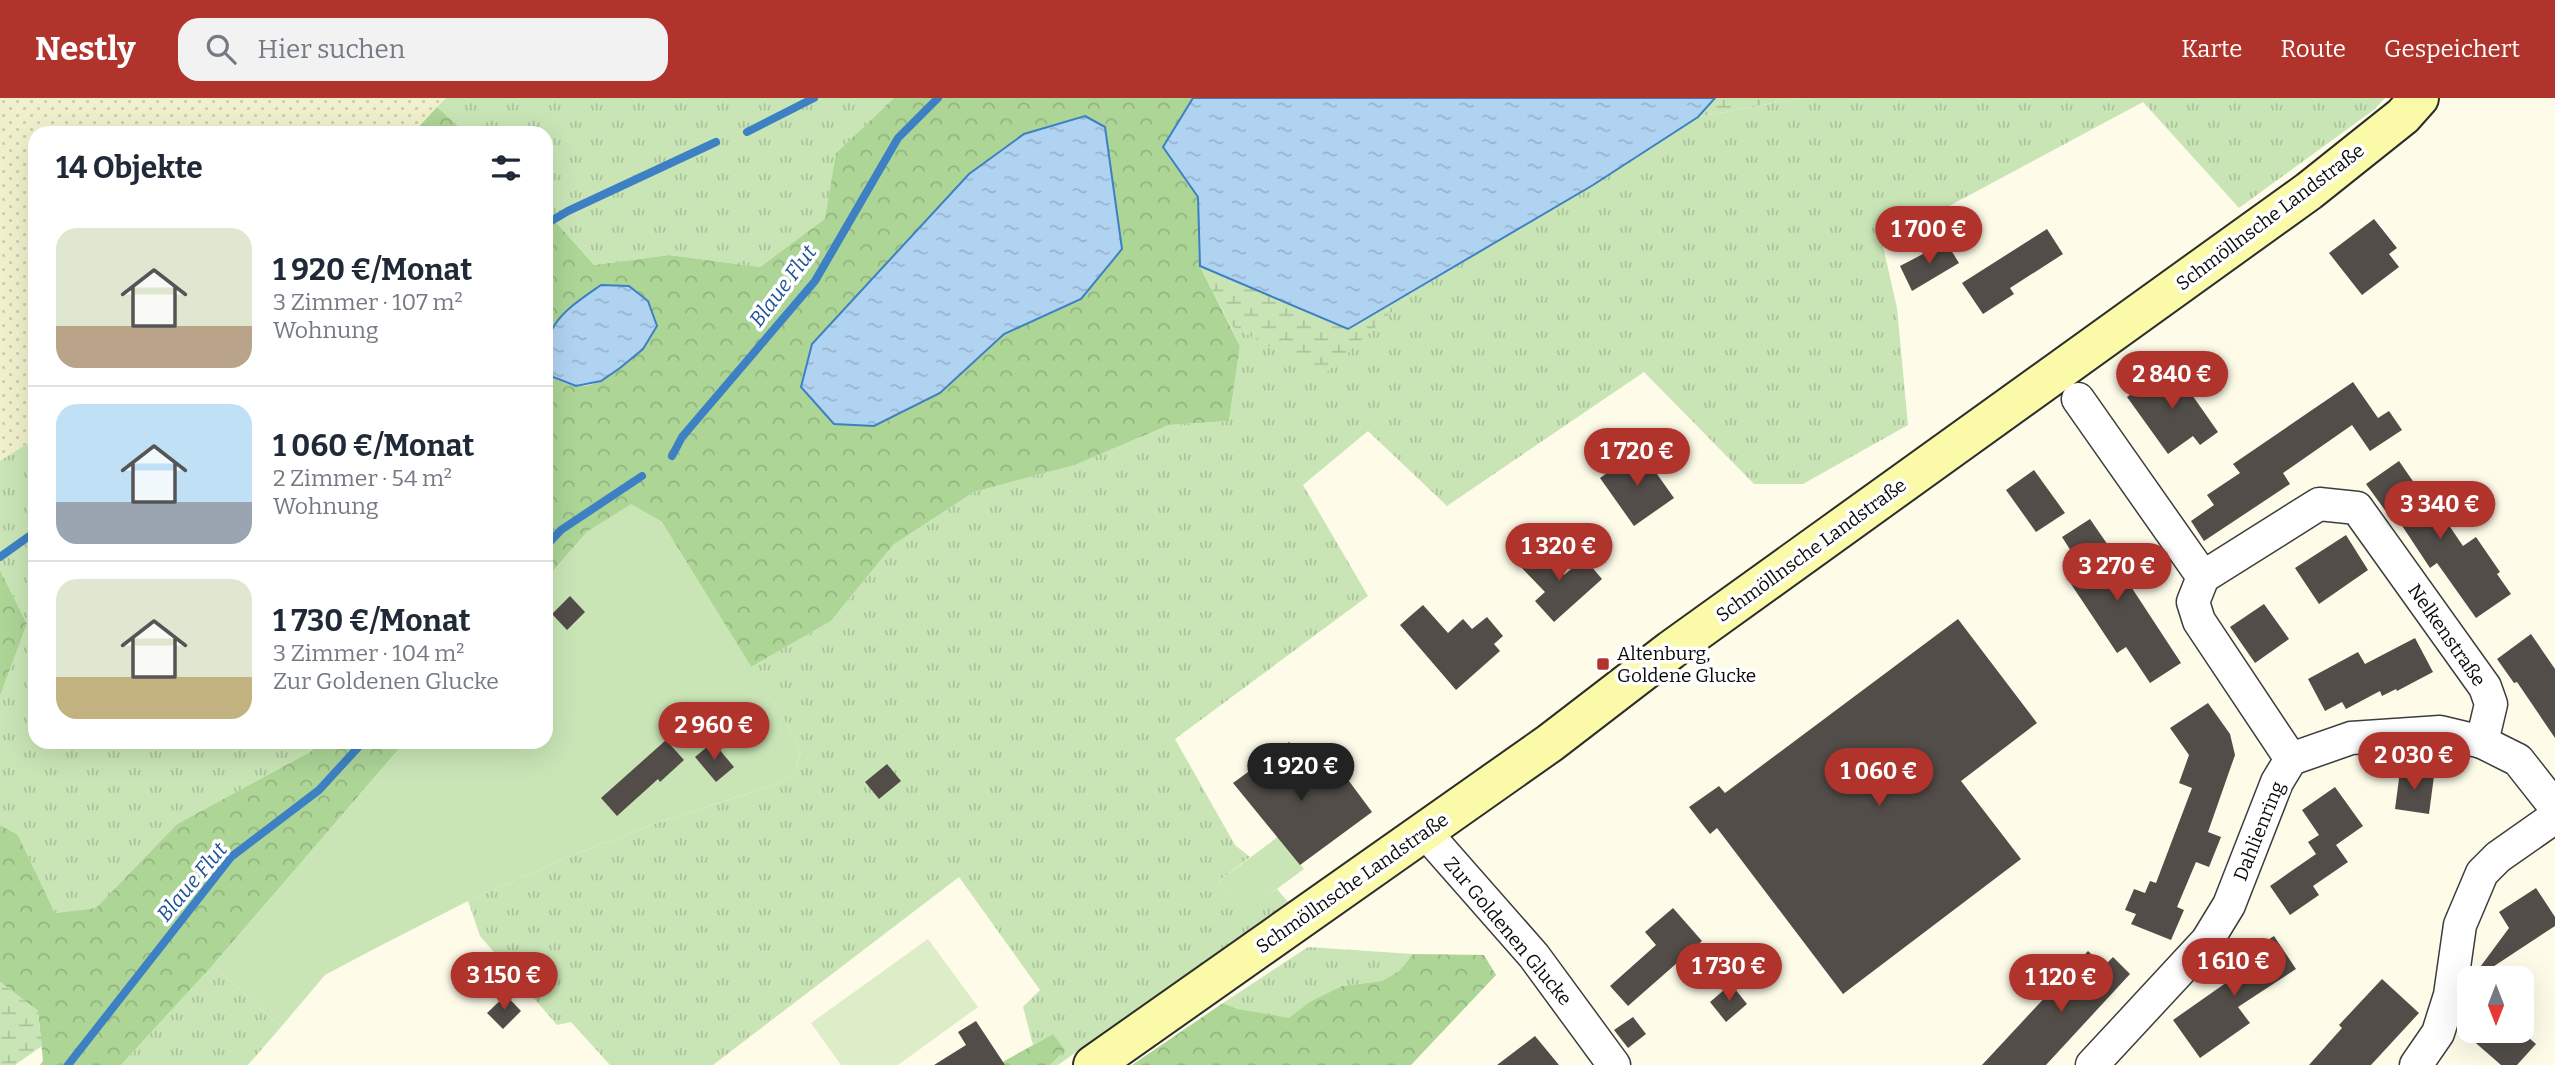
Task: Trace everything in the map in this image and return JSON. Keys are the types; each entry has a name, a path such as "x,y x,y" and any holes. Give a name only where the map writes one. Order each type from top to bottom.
{"main road":[{"name":"Schmöllnsche Landstraße","path":"1093,1065 1550,743 1671,650 2309,191 2403,116 2418,98"}],"street":[{"path":"2078,399 2203,577 2193,602 2199,621 2291,759"},
{"name":"Nelkenstraße","path":"2203,577 2319,504 2357,508 2484,687 2491,704 2482,742"},
{"name":"Dahlienring","path":"2092,1065 2207,941 2230,905 2277,782 2291,759 2351,738 2440,732 2482,742 2518,760 2555,807"},
{"path":"2416,1065 2438,1033 2450,995 2460,925 2482,873 2498,857 2555,817"},
{"name":"Zur Goldenen Glucke","path":"1425,832 1534,956 1614,1065"}],"green space":[{"path":"0,98 446,98 420,126 28,126 28,443 0,461"},
{"path":"446,98 894,98 836,153 826,219 760,267 669,255 594,265 553,219 553,126 458,126 437,107"},
{"path":"894,98 1193,98 1164,147 1198,197 1200,266 1240,346 1229,421 1169,425 1075,465 974,492 893,545 831,621 751,667 661,521 588,531 553,571 553,378 570,385 585,386 603,380 620,368 643,349 648,301 630,286 601,285 553,328 553,219 594,265 669,255 760,267 825,219 836,153","holes":["1122,249 1081,299 1004,334"]},
{"path":"1715,98 1801,98 1698,117"},
{"path":"1801,98 2385,98 2375,109 2239,208 2143,102 1882,242 1897,308 1908,425 1803,484 1754,484 1644,372 1447,506 1368,431 1303,485 1368,596 1175,739 1235,845 1250,857 1219,881 1243,913 1277,889 1288,902 1058,1065 1050,1065 1064,1050 1053,1034 1033,1045 1023,1007 1040,990 959,877 713,1065 610,1065 571,1022 557,1025 480,936 468,901 566,858 662,821 778,784 795,772 801,752 751,667 831,621 893,545 974,492 1075,465 1169,425 1229,421 1240,346 1230,325 1323,375 1413,292 1593,185 1698,117"},
{"path":"437,107 458,126 419,126"},
{"path":"1200,266 1348,329 1413,292 1323,376 1230,325"},
{"path":"28,443 28,749 313,749 177,824 96,908 55,913 18,835 0,825 0,696 27,624 0,570 0,461"},
{"path":"631,504 661,521 788,726 801,752 795,772 778,784 662,821 566,858 468,901 325,975 281,1027 213,965 399,749 553,749 553,571 588,531"},
{"path":"0,570 27,624 0,696"},
{"path":"313,749 399,749 213,965 121,1065 40,1065 43,1061 38,1011 0,982 0,825 18,835 55,913 96,908 177,824"},
{"path":"1279,836 1304,869 1243,914 1219,881"},
{"path":"928,939 978,1007 898,1065 841,1065 811,1023"},
{"path":"1308,947 1413,954 1399,971 1382,981 1342,986 1311,1001 1289,1019 1238,1009 1223,1003"},
{"path":"1413,954 1484,955 1496,975 1411,1065 1132,1065 1223,1003 1238,1009 1289,1018 1311,1001 1342,986 1382,981 1399,971"},
{"path":"213,965 281,1027 248,1065 121,1065"},
{"path":"0,982 38,1011 42,1046 15,1065 0,1065"},
{"path":"1053,1034 1065,1050 1050,1065 997,1065"}],"water":[{"path":"1193,98 1715,98 1698,117 1593,185 1348,329 1200,266 1198,197 1163,147"},
{"path":"1085,116 1105,127 1122,249 1081,299 1004,334 940,393 874,426 834,424 801,387 812,344 969,174 1024,134"},
{"path":"601,285 629,286 648,301 657,326 643,349 620,368 601,381 576,386 553,377 553,328 576,303"}],"building":[{"path":"2374,219 2397,248 2389,254 2399,267 2362,295 2329,253"},
{"path":"2047,229 2063,254 2010,288 2014,294 1983,314 1962,283"},
{"path":"1946,242 1959,263 1912,291 1900,266"},
{"path":"2171,365 2218,432 2200,445 2193,436 2168,454 2127,397"},
{"path":"2353,382 2378,418 2389,411 2402,430 2370,451 2352,425 2283,473 2290,484 2204,541 2191,521 2214,505 2207,495 2240,473 2233,464"},
{"path":"1640,450 1674,498 1634,526 1600,478"},
{"path":"2399,461 2419,490 2423,487 2463,546 2476,537 2500,572 2497,574 2511,594 2476,618 2437,563 2430,568 2391,509 2387,513 2366,484"},
{"path":"2034,470 2065,513 2036,532 2006,490"},
{"path":"2090,519 2112,551 2109,553 2181,663 2150,683 2126,647 2117,653 2065,575 2080,565 2062,537"},
{"path":"2346,535 2368,570 2319,604 2295,568"},
{"path":"1537,547 1564,575 1584,558 1602,579 1554,622 1535,601 1545,592 1519,565"},
{"path":"570,596 585,612 567,630 553,613"},
{"path":"2264,604 2289,639 2255,663 2230,627"},
{"path":"1423,605 1448,633 1463,619 1472,629 1487,617 1503,636 1494,644 1500,651 1456,690 1400,625"},
{"path":"1958,619 2037,723 1961,781 2021,859 1843,994 1717,828 1710,834 1689,807 1719,786 1725,793"},
{"path":"2531,634 2555,669 2555,738 2517,682 2514,683 2497,659"},
{"path":"2415,638 2433,672 2397,691 2396,689 2382,696 2380,691 2346,709 2342,702 2325,711 2308,679 2358,652 2365,664"},
{"path":"2208,703 2230,734 2235,755 2208,832 2221,837 2209,867 2196,862 2177,907 2184,910 2171,940 2131,924 2136,914 2125,910 2134,889 2145,893 2150,881 2156,883 2192,788 2179,783 2189,755 2170,728"},
{"path":"666,740 684,760 617,816 601,798"},
{"path":"713,742 734,767 716,782 695,757"},
{"path":"1289,742 1323,789 1343,773 1372,812 1300,865 1233,783"},
{"path":"887,764 901,781 879,799 865,782"},
{"path":"2400,771 2434,776 2429,814 2395,809"},
{"path":"2335,787 2363,826 2336,845 2348,862 2313,886 2319,895 2290,915 2270,886 2316,854 2308,842 2319,835 2302,810"},
{"path":"2536,888 2555,917 2555,926 2494,966 2481,966 2509,928 2499,912"},
{"path":"1673,908 1702,941 1628,1006 1610,986 1656,945 1645,932"},
{"path":"2274,936 2296,969 2238,1007 2250,1023 2200,1058 2173,1020 2230,980 2227,975 2237,969 2233,962"},
{"path":"2088,951 2104,966 2113,957 2130,974 2046,1065 1982,1065"},
{"path":"2382,979 2419,1013 2371,1065 2309,1065 2342,1028 2339,1025"},
{"path":"1731,984 1747,1004 1726,1022 1710,1002"},
{"path":"506,995 521,1011 503,1029 487,1013"},
{"path":"1633,1017 1646,1034 1628,1048 1614,1030"},
{"path":"976,1021 1005,1065 934,1065 966,1045 958,1032"},
{"path":"1535,1036 1559,1065 1497,1065 1522,1046"},
{"path":"2476,1043 2536,1044 2517,1065 2501,1065"}],"waterway":[{"name":"Blaue Flut","path":"747,132 814,98"},
{"name":"Blaue Flut","path":"672,456 682,437 815,281 898,138 938,98"},
{"name":"Blaue Flut","path":"553,220 716,142"},
{"name":"Blaue Flut","path":"553,539 561,530 642,476"},
{"name":"Blaue Flut","path":"0,557 28,537"},
{"name":"Blaue Flut","path":"68,1065 231,857 319,790 357,749"}],"place":[{"name":"Altenburg, Goldene Glucke","path":"1603,664"}]}
